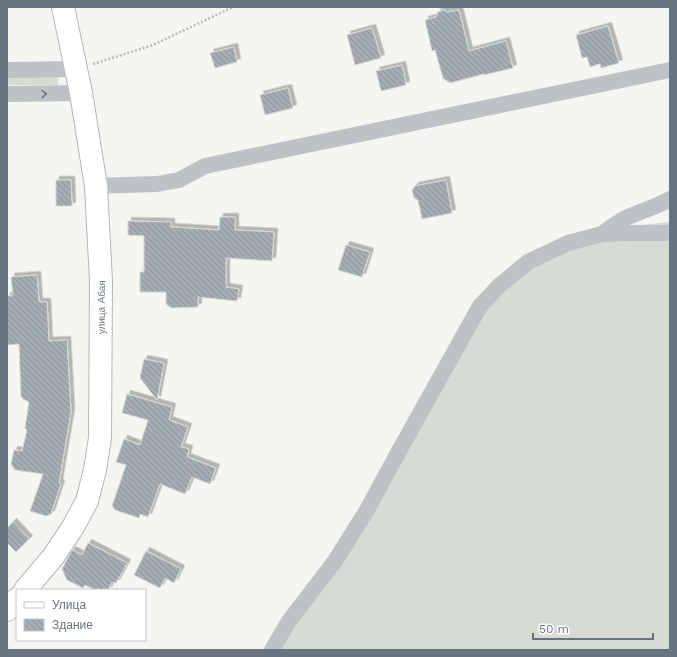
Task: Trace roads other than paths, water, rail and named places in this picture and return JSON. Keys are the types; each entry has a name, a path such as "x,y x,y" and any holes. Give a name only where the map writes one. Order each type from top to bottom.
{"main road":[{"name":"улица Абая","path":"25,589 53,557 73,527 87,501 95,470 100,438 101,282 96,186 76,69 63,7"},
{"path":"7,610 16,600"}],"street":[{"path":"7,70 76,69"},
{"path":"96,186 157,184 179,180 205,166 480,108 670,70"},
{"path":"7,94 80,93"},
{"path":"602,234 613,225 626,218 644,212 670,199"},
{"path":"272,650 289,621 335,561 367,510 480,306 500,285 528,262 568,243 602,234 670,233"}]}
